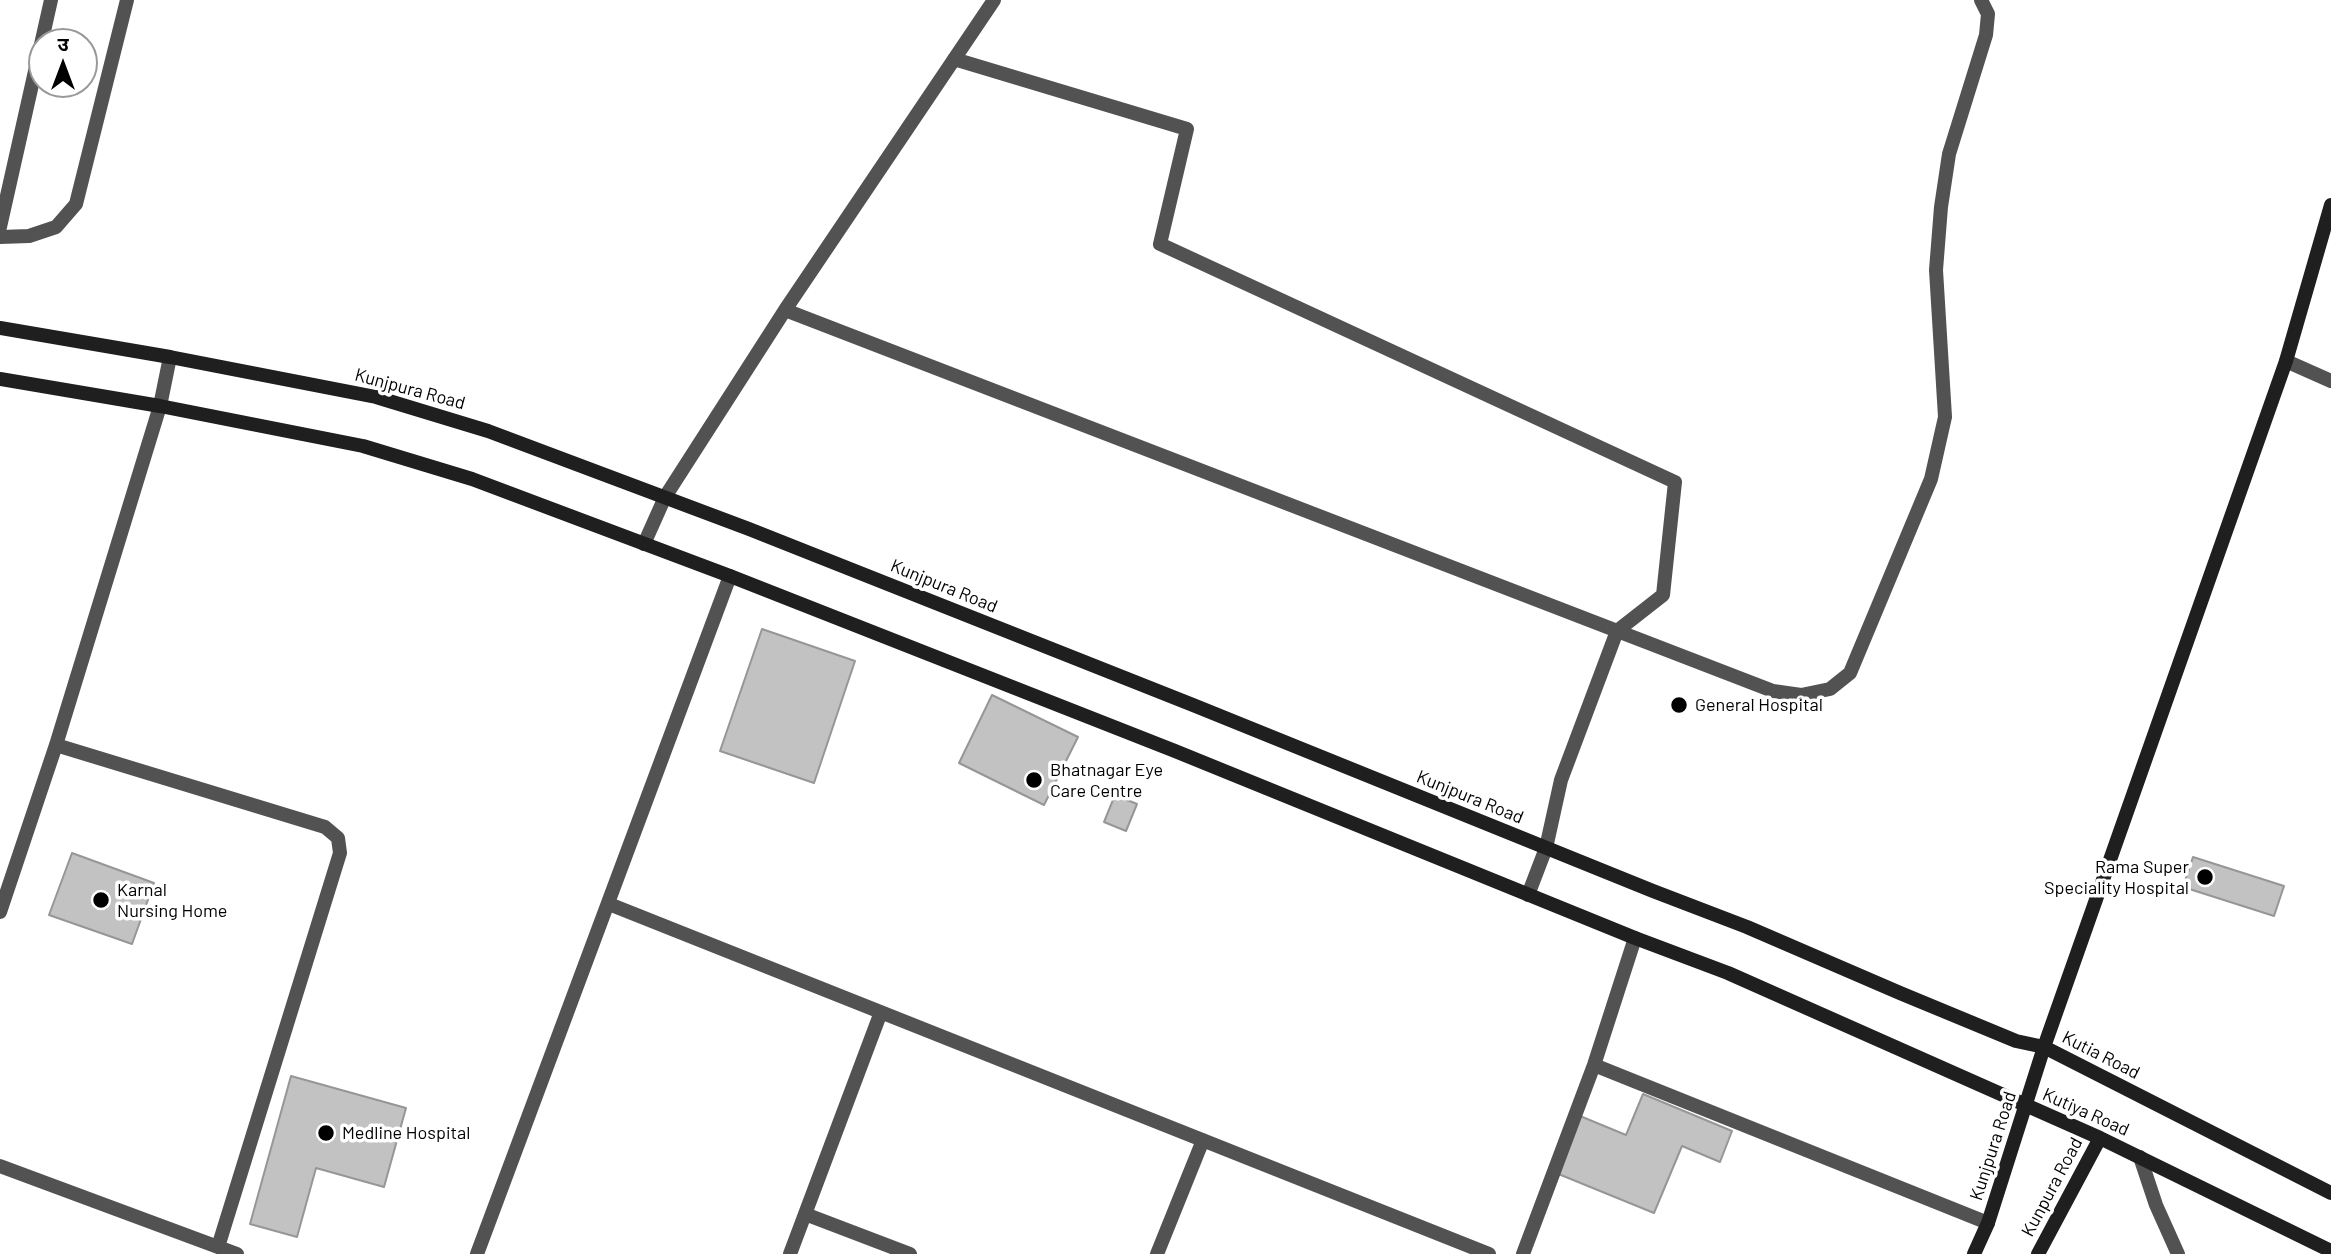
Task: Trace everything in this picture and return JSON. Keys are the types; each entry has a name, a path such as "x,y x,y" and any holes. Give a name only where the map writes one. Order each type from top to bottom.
{"street":[{"path":"0,227 51,0"},
{"path":"0,237 29,236 57,227 76,204 127,0"},
{"path":"644,544 666,497 785,310 994,0"},
{"path":"785,310 1773,691 1801,695 1830,689 1850,673 1931,480 1945,417 1936,270 1941,208 1949,154 1986,35 1988,15 1981,0"},
{"path":"954,60 1187,129 1160,244 1675,482 1663,595 1617,631 1561,780 1546,848 1528,895"},
{"name":"Kunjpura Road","path":"1974,1254 1988,1223 2044,1048 2286,361 2331,205"},
{"name":"Kunjpura Road","path":"0,328 170,357 376,397 488,431 666,497 1168,695 1747,927 1846,970"},
{"path":"0,912 56,745 160,406 170,357"},
{"path":"2286,361 2331,381"},
{"path":"0,379 160,406 363,446 472,479 730,576 1162,746 1635,938 1594,1065 1523,1254"},
{"path":"477,1254 730,576"},
{"path":"56,745 325,827 338,838 340,853 218,1247"},
{"path":"609,904 1489,1254"},
{"name":"Kutiya Road","path":"1635,938 1728,973 2100,1138 2331,1251"},
{"name":"Kutia Road","path":"1846,970 2016,1041 2044,1048 2331,1193"},
{"path":"790,1254 881,1012"},
{"path":"1594,1065 1988,1223"},
{"name":"Kunpura Road","path":"2038,1254 2100,1138"},
{"path":"1157,1254 1203,1140"},
{"path":"2140,1157 2156,1205 2178,1254"},
{"path":"0,1166 237,1254"},
{"path":"806,1214 910,1254"}],"building":[{"path":"762,629 855,661 814,783 720,751"},
{"path":"992,695 1078,737 1044,805 959,763"},
{"path":"1115,795 1137,804 1126,831 1104,822"},
{"path":"72,853 154,883 132,944 49,915"},
{"path":"2193,857 2284,886 2274,916 2183,887"},
{"path":"291,1076 406,1108 384,1187 316,1168 297,1237 250,1224"},
{"path":"1643,1094 1732,1131 1720,1162 1682,1146 1654,1213 1556,1173 1580,1116 1626,1135"}],"place":[{"name":"General Hospital","path":"1679,705"},
{"name":"Bhatnagar Eye Care Centre","path":"1034,780"},
{"name":"Rama Super Speciality Hospital","path":"2205,877"},
{"name":"Karnal Nursing Home","path":"101,900"},
{"name":"Medline Hospital","path":"326,1133"}]}
